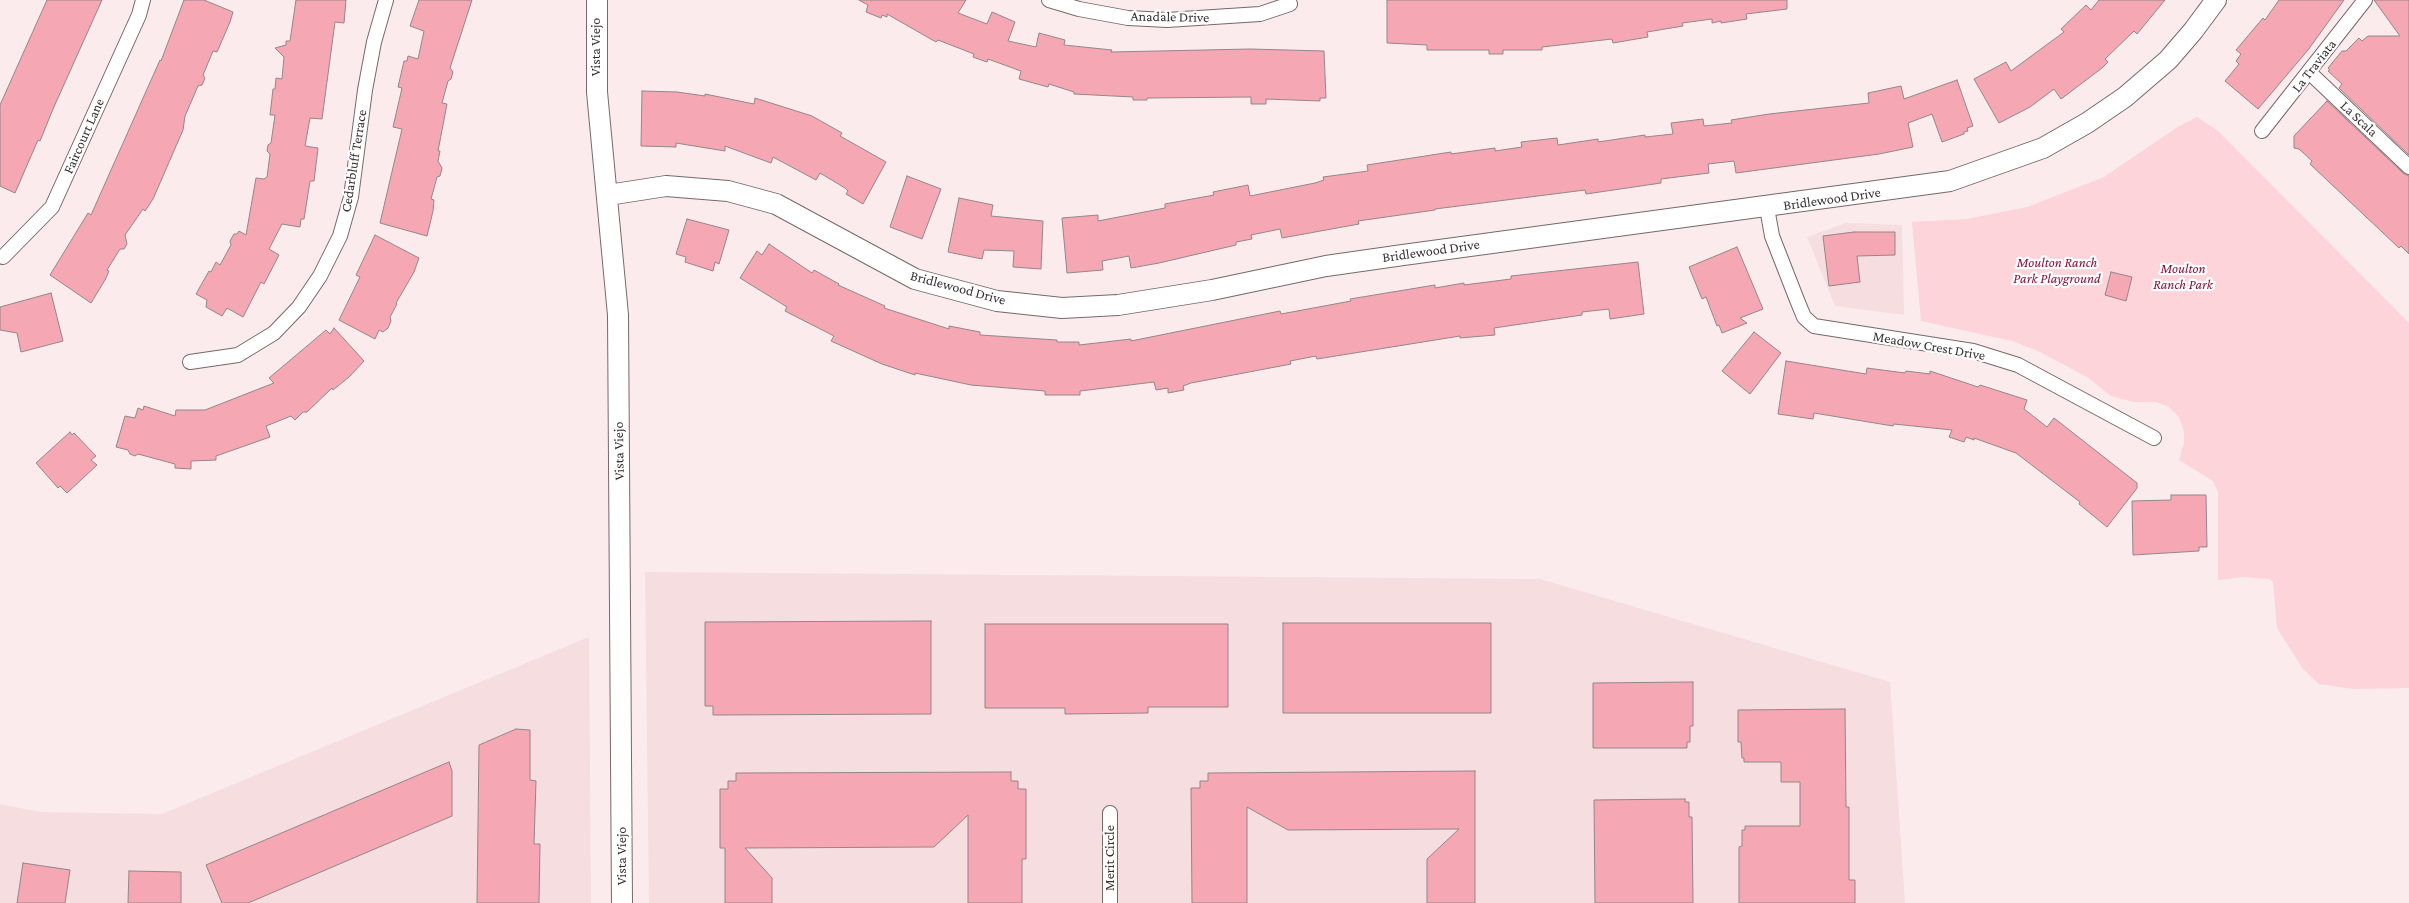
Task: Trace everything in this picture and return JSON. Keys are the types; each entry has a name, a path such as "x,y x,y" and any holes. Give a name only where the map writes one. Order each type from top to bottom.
{"street":[{"name":"Faircourt Lane","path":"3,257 52,207 139,15 143,0"},
{"name":"Cedarbluff Terrace","path":"190,362 238,355 274,333 299,307 320,276 340,236 352,197 367,81 374,42 386,0"},
{"name":"Vista Viejo","path":"597,0 597,92 618,315 622,903"},
{"name":"Anadale Drive","path":"1049,0 1079,9 1128,18 1167,20 1260,14 1290,4"},
{"name":"Bridlewood Drive","path":"608,195 666,186 738,194 776,204 914,279 997,301 1062,308 1118,305 1212,290 1326,266 1393,256 1767,208 1950,182 2043,148 2087,123 2125,97 2161,66 2193,31 2216,0"},
{"name":"La Traviata","path":"2262,131 2358,6 2365,0"},
{"name":"La Scala","path":"2309,72 2409,166"},
{"name":"Meadow Crest Drive","path":"1767,208 1772,236 1797,300 1804,317 1814,326 1973,351 2018,365 2059,385 2101,411 2154,438"},
{"name":"Merit Circle","path":"1110,813 1110,903"}],"shaded area":[{"path":"1846,223 1902,225 1904,315 1835,306 1807,237"},
{"path":"645,572 1540,579 1890,682 1905,903 649,903"},
{"path":"589,637 591,903 0,903 0,804 40,812 162,814"}],"green space":[{"name":"Moulton Ranch Park","path":"2197,117 2218,131 2409,323 2409,688 2353,689 2319,684 2303,669 2277,628 2273,582 2269,579 2243,577 2218,580 2218,492 2213,481 2179,460 2184,443 2184,432 2179,417 2169,407 2156,402 2134,402 2111,396 2087,377 2038,351 2012,341 1921,321 1912,222 1967,219 2027,207 2104,177 2179,126"}],"building":[{"path":"47,0 102,0 15,193 0,186 0,105"},
{"path":"184,0 204,0 233,12 217,52 213,51 203,75 205,78 202,85 198,86 185,116 183,130 153,199 145,211 143,209 125,235 127,244 124,249 120,249 107,270 109,271 105,280 91,303 50,275 88,213 91,215 161,61"},
{"path":"296,0 346,0 344,23 335,22 322,119 310,118 305,146 318,148 314,181 310,181 304,219 301,219 300,227 282,224 269,249 279,255 264,284 261,282 243,317 227,308 222,316 206,307 207,300 196,294 216,262 220,265 231,245 230,241 234,234 237,234 239,231 246,235 256,178 264,179 267,177 270,154 267,151 268,145 271,143 275,115 270,115 273,89 275,89 276,78 282,79 284,57 275,48 286,45 286,41 290,41"},
{"path":"419,0 472,0 450,68 453,72 451,79 448,81 442,103 447,104 438,151 440,151 438,161 442,168 440,176 437,177 431,199 434,200 433,211 427,236 380,223 402,129 393,127 402,88 398,87 404,61 407,61 408,56 418,59 424,31 410,26"},
{"path":"859,0 966,0 958,13 987,24 992,12 1015,22 1008,41 1036,47 1039,33 1065,40 1064,45 1112,50 1111,52 1250,49 1324,51 1326,98 1320,98 1320,101 1266,99 1266,104 1251,104 1251,97 1147,98 1147,100 1133,100 1133,97 1074,94 1074,92 1049,84 1048,87 1019,79 1021,71 988,59 987,62 973,57 974,54 938,40 936,42 887,14 887,17 882,15 881,18 866,12 868,5"},
{"path":"1387,0 1787,0 1787,9 1746,14 1747,19 1721,23 1721,21 1712,23 1712,19 1682,23 1683,26 1647,32 1648,37 1613,43 1612,39 1542,47 1542,50 1503,50 1503,54 1489,54 1489,50 1427,50 1427,45 1387,43"},
{"path":"2099,0 2165,0 2137,34 2134,31 2105,59 2108,62 2102,68 2061,99 2054,89 2030,107 1999,123 1974,79 2006,62 2011,71 2064,32 2061,29 2086,5 2091,10"},
{"path":"2279,0 2344,0 2308,50 2258,109 2225,81 2239,64 2236,61 2241,54 2236,50 2263,18 2265,20"},
{"path":"2374,0 2409,0 2409,155 2339,88 2342,84 2328,71 2330,70 2328,68 2342,51 2346,51 2359,38 2362,41 2368,36 2400,36"},
{"path":"1957,80 1973,126 1967,128 1968,131 1964,132 1964,134 1942,142 1932,114 1908,123 1913,147 1879,154 1736,173 1734,161 1708,164 1709,173 1661,179 1661,183 1586,194 1585,190 1435,209 1358,221 1359,224 1282,238 1280,229 1251,235 1252,239 1236,242 1236,245 1159,263 1131,268 1129,256 1102,261 1103,270 1067,273 1062,218 1098,215 1098,221 1165,208 1165,204 1214,195 1213,192 1248,185 1250,196 1315,183 1324,180 1323,177 1368,171 1367,165 1451,152 1451,154 1495,148 1495,151 1522,147 1521,142 1557,138 1558,145 1598,139 1598,142 1645,135 1645,137 1673,134 1671,123 1703,119 1704,126 1732,123 1731,120 1769,114 1869,103 1868,93 1901,86 1904,99"},
{"path":"642,91 677,92 705,96 705,94 754,104 755,98 812,116 842,133 840,136 886,162 863,204 846,194 848,191 845,188 820,173 816,180 773,157 771,163 725,146 725,151 676,143 676,147 641,146"},
{"path":"2327,101 2403,173 2409,176 2409,254 2401,246 2399,248 2310,164 2312,161 2299,149 2294,148 2294,136"},
{"path":"907,176 941,189 922,239 890,227"},
{"path":"959,198 993,205 991,216 1043,221 1041,269 1013,267 1014,251 984,250 982,259 948,252"},
{"path":"687,219 729,230 719,264 715,262 713,271 685,262 686,257 676,254"},
{"path":"1854,232 1895,232 1895,255 1857,256 1860,282 1829,286 1823,236"},
{"path":"375,235 419,258 414,272 396,303 388,328 383,332 379,330 375,339 339,320 360,277 356,275"},
{"path":"769,244 812,273 814,270 838,285 885,306 884,308 949,329 949,326 980,332 980,335 1057,340 1057,342 1079,342 1079,345 1131,339 1131,341 1280,311 1281,314 1351,301 1350,299 1435,285 1435,288 1464,283 1464,285 1511,279 1511,276 1638,262 1644,314 1610,319 1609,309 1582,312 1582,315 1494,328 1495,335 1460,338 1460,336 1317,359 1316,356 1290,361 1291,364 1191,383 1183,386 1184,390 1168,393 1168,388 1156,390 1154,382 1080,391 1080,395 1045,395 1045,391 971,385 915,373 915,375 882,364 831,341 834,336 785,311 787,307 740,278 757,251 762,255"},
{"path":"1737,247 1763,309 1740,318 1747,323 1722,333 1719,325 1717,326 1706,297 1702,299 1689,267"},
{"path":"2111,272 2132,277 2126,301 2105,295"},
{"path":"51,293 63,341 21,352 17,333 0,330 0,307"},
{"path":"334,328 364,361 349,377 333,390 332,388 307,412 303,412 295,420 291,416 266,426 270,437 216,456 216,460 191,461 191,469 175,468 175,464 138,454 135,456 130,454 128,450 116,447 125,416 135,418 138,408 143,410 144,406 175,416 176,410 205,410 274,383 269,378 326,330 330,334"},
{"path":"1754,332 1781,353 1750,394 1722,371"},
{"path":"1786,361 1866,374 1867,368 1905,373 1906,371 1930,374 1930,371 1978,387 1980,385 2027,400 2024,409 2047,427 2054,418 2137,483 2137,488 2107,527 2079,504 2080,502 2016,453 1974,438 1974,440 1966,437 1964,442 1949,437 1952,430 1894,424 1893,426 1814,413 1813,419 1778,414"},
{"path":"70,432 72,435 74,433 96,456 91,460 97,465 67,493 60,486 58,488 36,463"},
{"path":"2171,495 2206,495 2207,547 2199,547 2199,551 2133,555 2132,501 2171,500"},
{"path":"931,621 931,714 713,715 713,706 705,706 705,622"},
{"path":"1283,623 1491,623 1491,713 1283,713"},
{"path":"985,624 1228,624 1228,707 1148,707 1148,713 1065,714 1065,708 985,708"},
{"path":"1693,682 1693,726 1690,726 1690,742 1687,742 1687,748 1593,748 1593,683"},
{"path":"1845,709 1846,807 1849,807 1849,880 1855,880 1855,903 1739,903 1739,847 1742,846 1742,830 1745,830 1745,826 1800,826 1800,782 1781,782 1781,762 1744,762 1741,742 1738,742 1738,710"},
{"path":"516,729 530,730 530,780 536,781 534,844 540,844 539,903 477,903 479,745"},
{"path":"449,762 452,771 452,816 248,903 222,903 206,865"},
{"path":"1475,771 1475,903 1427,903 1427,859 1459,829 1288,830 1247,807 1247,903 1192,903 1191,788 1200,788 1200,781 1208,781 1208,773"},
{"path":"1011,772 1011,781 1018,781 1018,789 1026,789 1026,859 1022,859 1022,903 968,903 968,815 934,847 745,848 772,878 772,903 725,903 725,848 720,848 720,789 728,789 728,781 736,781 736,773"},
{"path":"1685,799 1685,802 1689,802 1689,817 1692,817 1693,903 1595,903 1594,800"},
{"path":"23,863 70,870 65,903 17,903"},
{"path":"129,871 181,872 181,903 128,903"}],"park label":[{"name":"Moulton Ranch Park Playground","path":"2057,272"}]}
